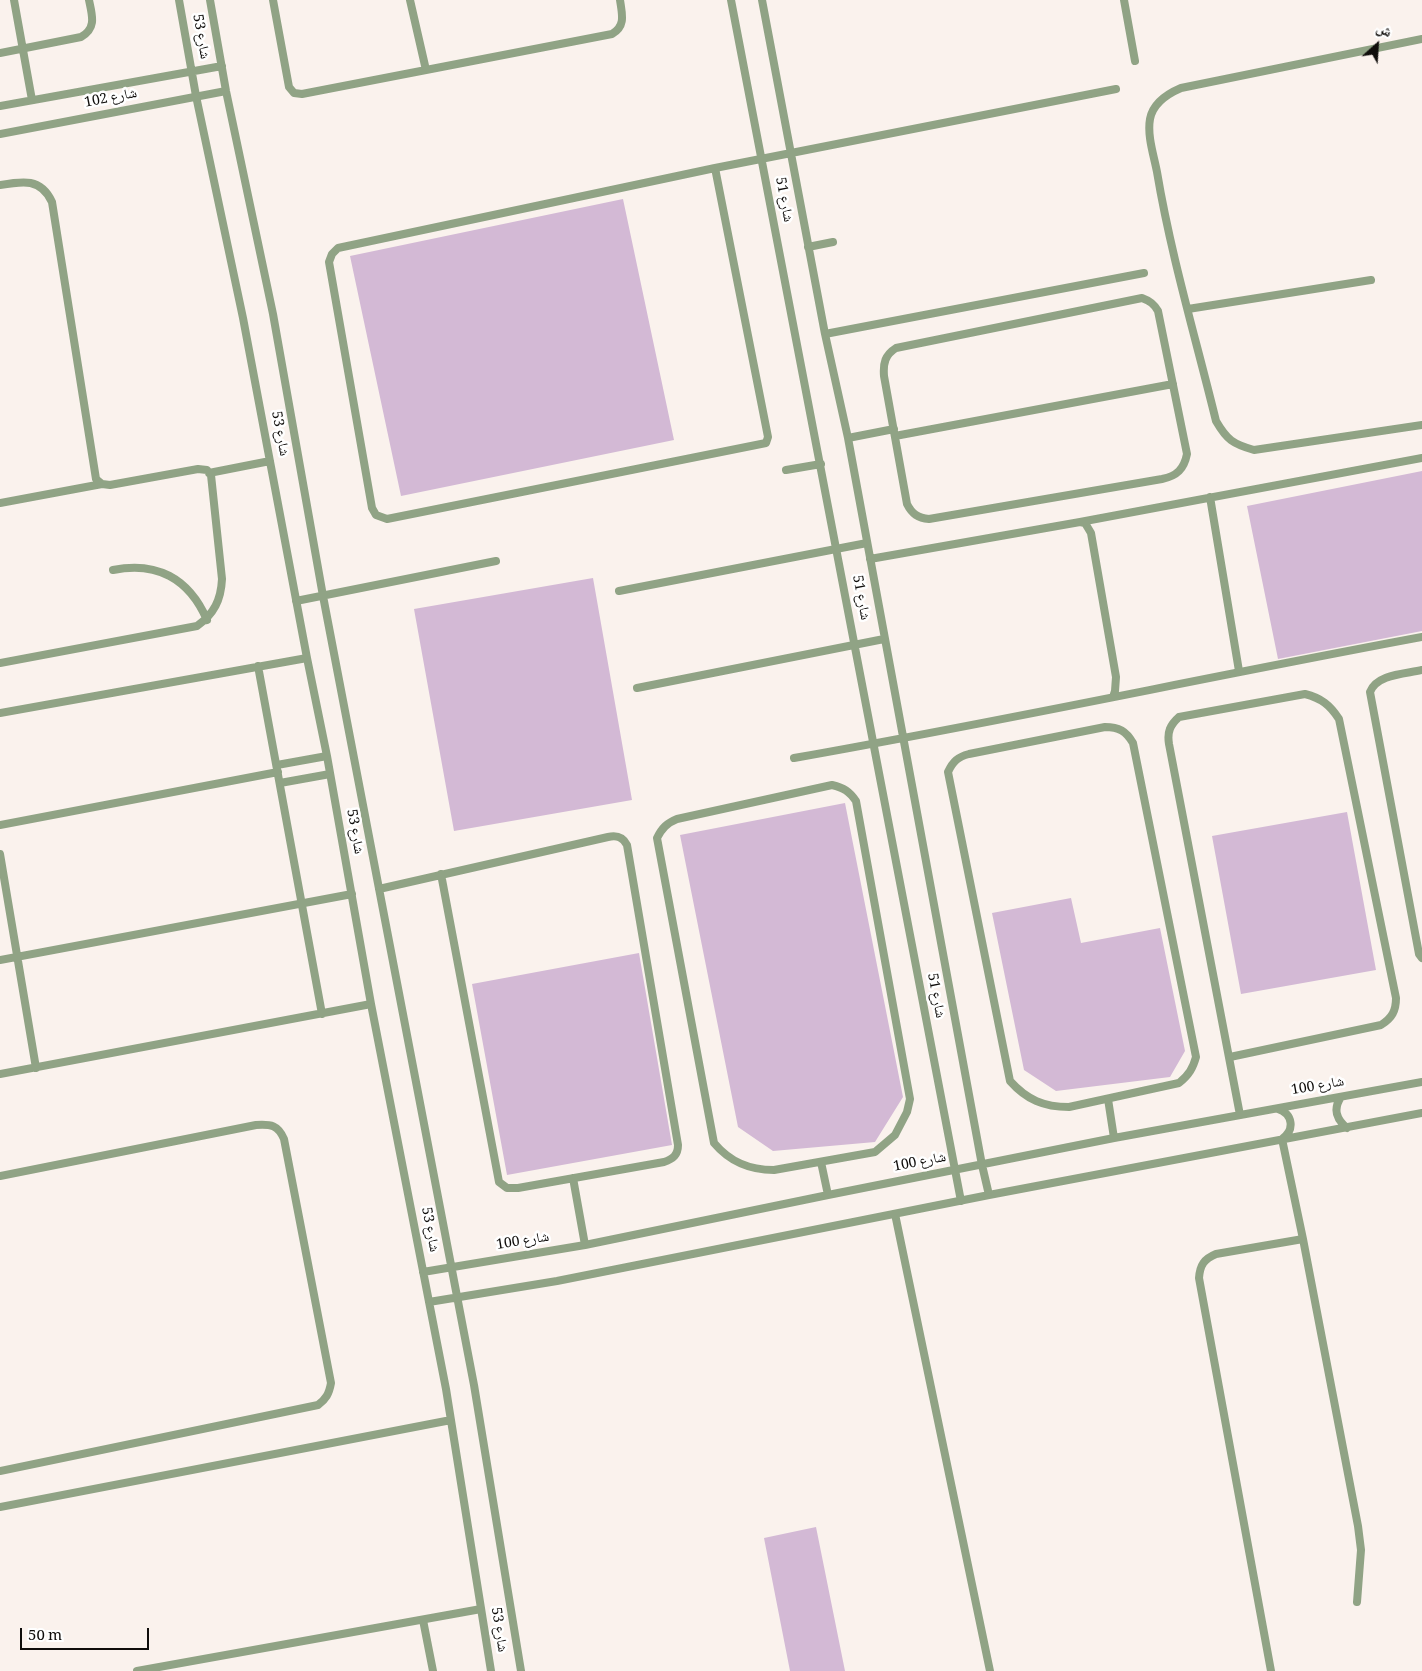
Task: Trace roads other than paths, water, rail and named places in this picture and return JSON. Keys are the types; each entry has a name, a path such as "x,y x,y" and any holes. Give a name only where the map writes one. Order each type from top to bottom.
{"lane":[{"path":"14,0 32,100"},
{"path":"0,52 81,37 87,34 92,28 93,21 89,0"},
{"name":"شارع 53","path":"180,0 196,96 243,318 306,658 327,756 371,1004 451,1420 491,1671"},
{"name":"شارع 53","path":"210,0 226,91 273,314 322,596 474,1385 521,1671"},
{"path":"273,0 289,87 294,93 302,94 612,34 622,23 620,0"},
{"path":"410,0 426,70"},
{"name":"شارع 51","path":"731,0 961,1201"},
{"name":"شارع 51","path":"762,0 825,334 848,438 989,1195"},
{"path":"1124,0 1135,62"},
{"path":"1422,39 1181,88 1167,94 1156,105 1150,119 1150,133 1162,203 1216,421 1225,436 1238,445 1254,450 1422,425"},
{"name":"شارع 102","path":"0,106 222,66"},
{"path":"715,168 768,437 766,443 387,519 376,515 372,508 330,266 330,258 338,248 790,152 1116,89"},
{"name":"شارع 102","path":"0,134 226,91"},
{"path":"0,185 15,182 34,184 42,188 52,202 93,470 96,479 102,484"},
{"path":"808,247 833,242"},
{"path":"825,334 1144,273"},
{"path":"1188,309 1371,280"},
{"path":"1142,298 1148,300 1158,311 1187,454 1180,472 1172,477 929,520 915,516 907,504 894,433 883,367 889,352 896,348 1142,298"},
{"path":"848,438 894,433 1173,384"},
{"path":"870,559 1422,458"},
{"path":"209,473 270,461"},
{"path":"786,470 821,464"},
{"path":"0,504 102,484 110,485 204,469 209,473 211,479 222,590 214,611 197,626 0,663"},
{"path":"1210,497 1239,671"},
{"path":"1080,522 1086,523 1091,533 1116,677 1113,697"},
{"path":"619,591 867,543"},
{"path":"296,601 496,561"},
{"path":"113,570 139,567 164,573 176,579 190,592 202,608 206,620"},
{"path":"794,758 903,739 1239,671 1422,637"},
{"path":"637,688 884,639"},
{"path":"0,714 306,658"},
{"path":"258,666 322,1014"},
{"path":"1422,670 1379,679 1370,692 1419,954 1422,958"},
{"path":"1230,1057 1381,1025 1393,1014 1396,1006 1339,719 1325,702 1306,694 1179,717 1169,729 1169,744 1240,1115"},
{"path":"1105,727 1117,727 1127,733 1133,743 1196,1057 1190,1072 1179,1083 1108,1099 1069,1107 1056,1107 1030,1099 1010,1081 948,772 952,763 959,757 1105,727"},
{"path":"0,825 278,769 327,756"},
{"path":"280,783 330,774"},
{"path":"832,786 842,788 850,793 856,801 910,1099 907,1112 895,1135 876,1152 821,1162 774,1170 760,1170 734,1161 723,1154 714,1143 657,838 668,823 677,819 832,786"},
{"path":"379,889 441,874 612,836 620,837 627,845 678,1150 675,1157 668,1161 512,1189 499,1182 441,874"},
{"path":"0,854 36,1068"},
{"path":"0,960 352,894"},
{"path":"0,1074 371,1004"},
{"name":"شارع 100","path":"423,1272 586,1245 1114,1138 1422,1082"},
{"path":"1341,1097 1336,1108 1336,1114 1338,1120 1347,1128"},
{"path":"1108,1099 1114,1138"},
{"path":"1276,1109 1286,1113 1291,1122 1289,1132 1282,1139"},
{"path":"429,1302 456,1296 557,1281 989,1195 1422,1113"},
{"path":"0,1176 256,1125 274,1126 281,1131 284,1138 331,1383 330,1392 325,1400 309,1408 0,1471"},
{"path":"1282,1139 1358,1526 1361,1550 1357,1602"},
{"path":"821,1162 828,1195"},
{"path":"573,1178 586,1245"},
{"path":"895,1214 990,1671"},
{"path":"1271,1671 1199,1270 1202,1263 1208,1257 1216,1254 1303,1239"},
{"path":"0,1507 451,1420"},
{"path":"136,1671 481,1609"},
{"path":"423,1620 433,1671"}]}
